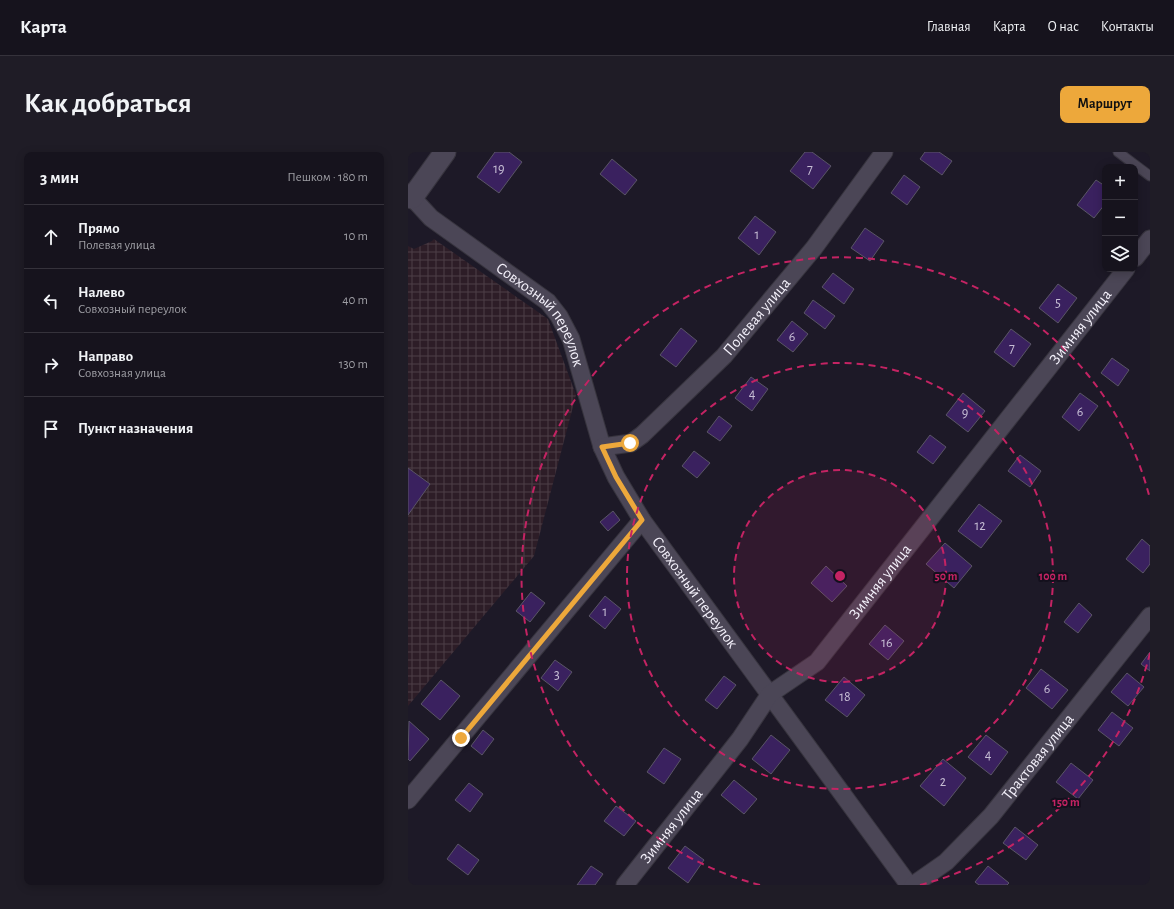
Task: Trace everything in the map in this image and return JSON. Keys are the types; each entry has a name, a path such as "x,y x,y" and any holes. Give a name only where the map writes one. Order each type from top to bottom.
{"street":[{"path":"410,195 445,152"},
{"name":"Полевая улица","path":"602,447 630,443 642,435 724,356 814,248 884,152"},
{"name":"Совхозный переулок","path":"410,195 431,218 548,302 559,316 571,340 602,447 616,477 642,520 909,885"},
{"path":"1138,254 1150,239"},
{"name":"Зимняя улица","path":"625,885 740,739 770,694 817,662 1124,272"},
{"path":"408,800 642,520"},
{"name":"Трактовая улица","path":"914,885 946,862 992,816 1150,616"}],"lane":[{"path":"1118,152 1150,176"}],"shaded area":[{"path":"434,239 548,319 576,395 534,556 408,706 408,246 414,249"}],"building":[{"path":"495,152 509,152 522,162 499,193 477,177"},
{"path":"805,152 812,152 831,166 813,189 790,171"},
{"path":"925,152 939,152 952,161 942,175 920,159"},
{"path":"612,159 637,180 625,195 600,174"},
{"path":"904,175 920,187 907,205 891,193"},
{"path":"1096,180 1102,184 1102,208 1094,218 1077,205"},
{"path":"755,216 776,232 759,255 738,238"},
{"path":"865,228 884,241 870,261 851,248"},
{"path":"833,273 854,289 844,304 822,287"},
{"path":"1058,284 1077,298 1058,323 1039,308"},
{"path":"813,300 835,316 825,329 804,313"},
{"path":"792,321 808,334 793,352 777,340"},
{"path":"681,328 697,341 676,367 660,355"},
{"path":"1011,329 1031,344 1014,367 994,352"},
{"path":"1112,358 1129,370 1118,386 1101,373"},
{"path":"751,377 768,389 752,411 735,398"},
{"path":"963,393 985,411 968,432 946,415"},
{"path":"1080,393 1098,406 1079,431 1062,417"},
{"path":"719,416 732,426 720,441 707,432"},
{"path":"930,435 946,447 933,464 917,452"},
{"path":"694,451 710,463 697,478 682,466"},
{"path":"1020,455 1041,471 1030,487 1008,471"},
{"path":"408,468 430,484 408,515"},
{"path":"979,504 1002,521 981,548 958,531"},
{"path":"613,511 620,520 608,531 600,522"},
{"path":"1142,539 1150,546 1150,564 1143,573 1126,559"},
{"path":"945,543 972,566 954,588 926,564"},
{"path":"826,566 847,586 832,602 811,583"},
{"path":"531,592 545,603 530,622 516,611"},
{"path":"605,596 621,609 605,629 589,616"},
{"path":"1079,603 1092,615 1078,633 1064,622"},
{"path":"885,625 904,641 888,660 869,644"},
{"path":"1150,652 1150,671 1141,664"},
{"path":"555,660 572,672 558,691 541,678"},
{"path":"1041,669 1068,690 1052,709 1026,688"},
{"path":"1127,673 1144,687 1128,706 1111,692"},
{"path":"724,676 736,685 717,709 705,700"},
{"path":"844,677 865,695 847,717 825,700"},
{"path":"441,680 460,696 440,720 421,704"},
{"path":"1112,712 1133,728 1119,746 1098,730"},
{"path":"409,721 429,739 410,761 408,759"},
{"path":"483,730 494,739 482,755 471,746"},
{"path":"771,735 790,750 771,774 752,759"},
{"path":"986,735 1008,752 991,775 968,757"},
{"path":"664,748 681,759 664,784 647,772"},
{"path":"943,759 966,778 944,806 920,786"},
{"path":"1071,763 1093,780 1078,799 1056,782"},
{"path":"734,780 757,799 744,814 721,795"},
{"path":"469,783 483,794 470,812 455,800"},
{"path":"616,806 636,821 624,836 604,821"},
{"path":"1015,827 1038,845 1026,860 1003,843"},
{"path":"458,844 479,860 468,875 447,859"},
{"path":"685,846 704,860 688,883 668,868"},
{"path":"591,866 603,874 595,885 577,885"},
{"path":"988,866 1009,883 1007,885 979,885 975,882"}],"route":[{"path":"461,738 642,520 616,477 602,447 630,443"}]}
